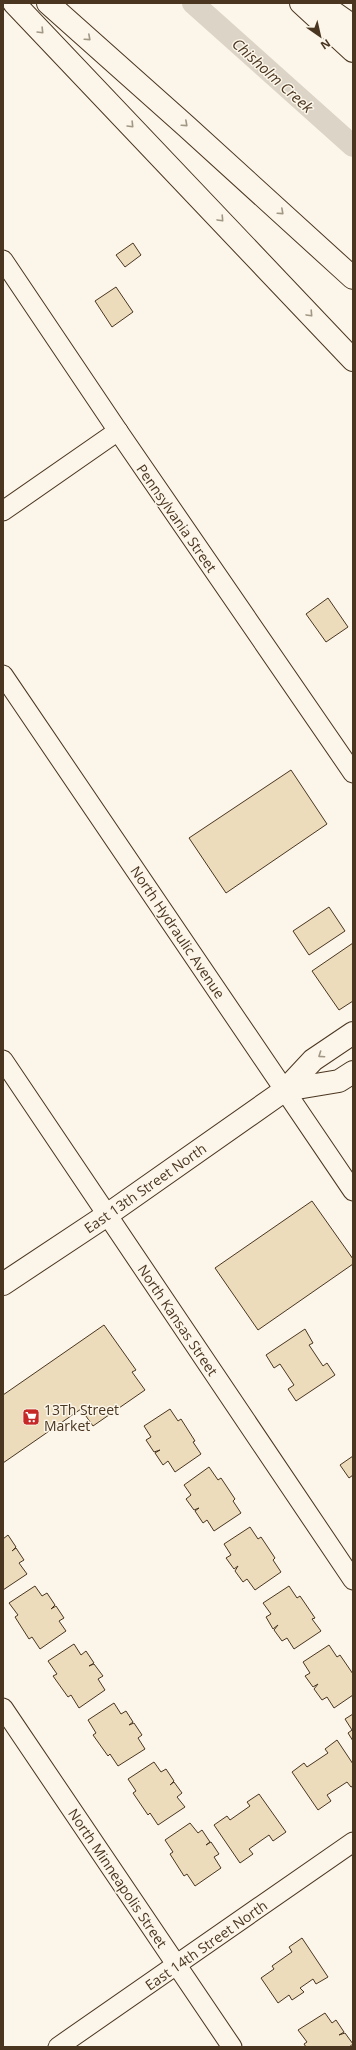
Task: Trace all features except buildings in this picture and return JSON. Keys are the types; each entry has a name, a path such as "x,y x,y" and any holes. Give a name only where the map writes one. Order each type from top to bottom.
{"main road":[{"path":"14,3 353,360"},
{"path":"48,3 353,278"},
{"path":"300,3 353,51"},
{"path":"320,3 353,26"},
{"name":"East 13th Street North","path":"3,1284 107,1215 286,1090 313,1060 353,1033"},
{"name":"East 13th Street North","path":"286,1090 339,1081 353,1072"}],"street":[{"name":"Pennsylvania Street","path":"3,260 118,431 353,773"},
{"path":"3,511 118,431"},
{"name":"North Hydraulic Avenue","path":"3,675 286,1090 353,1191"},
{"name":"North Kansas Street","path":"3,1060 353,1580"},
{"name":"North Minneapolis Street","path":"3,1708 232,2047"},
{"name":"East 14th Street North","path":"58,2047 353,1842"}],"waterway":[{"name":"Chisholm Creek","path":"193,3 353,146"}],"place":[{"name":"13Th Street Market","path":"31,1417"}]}
